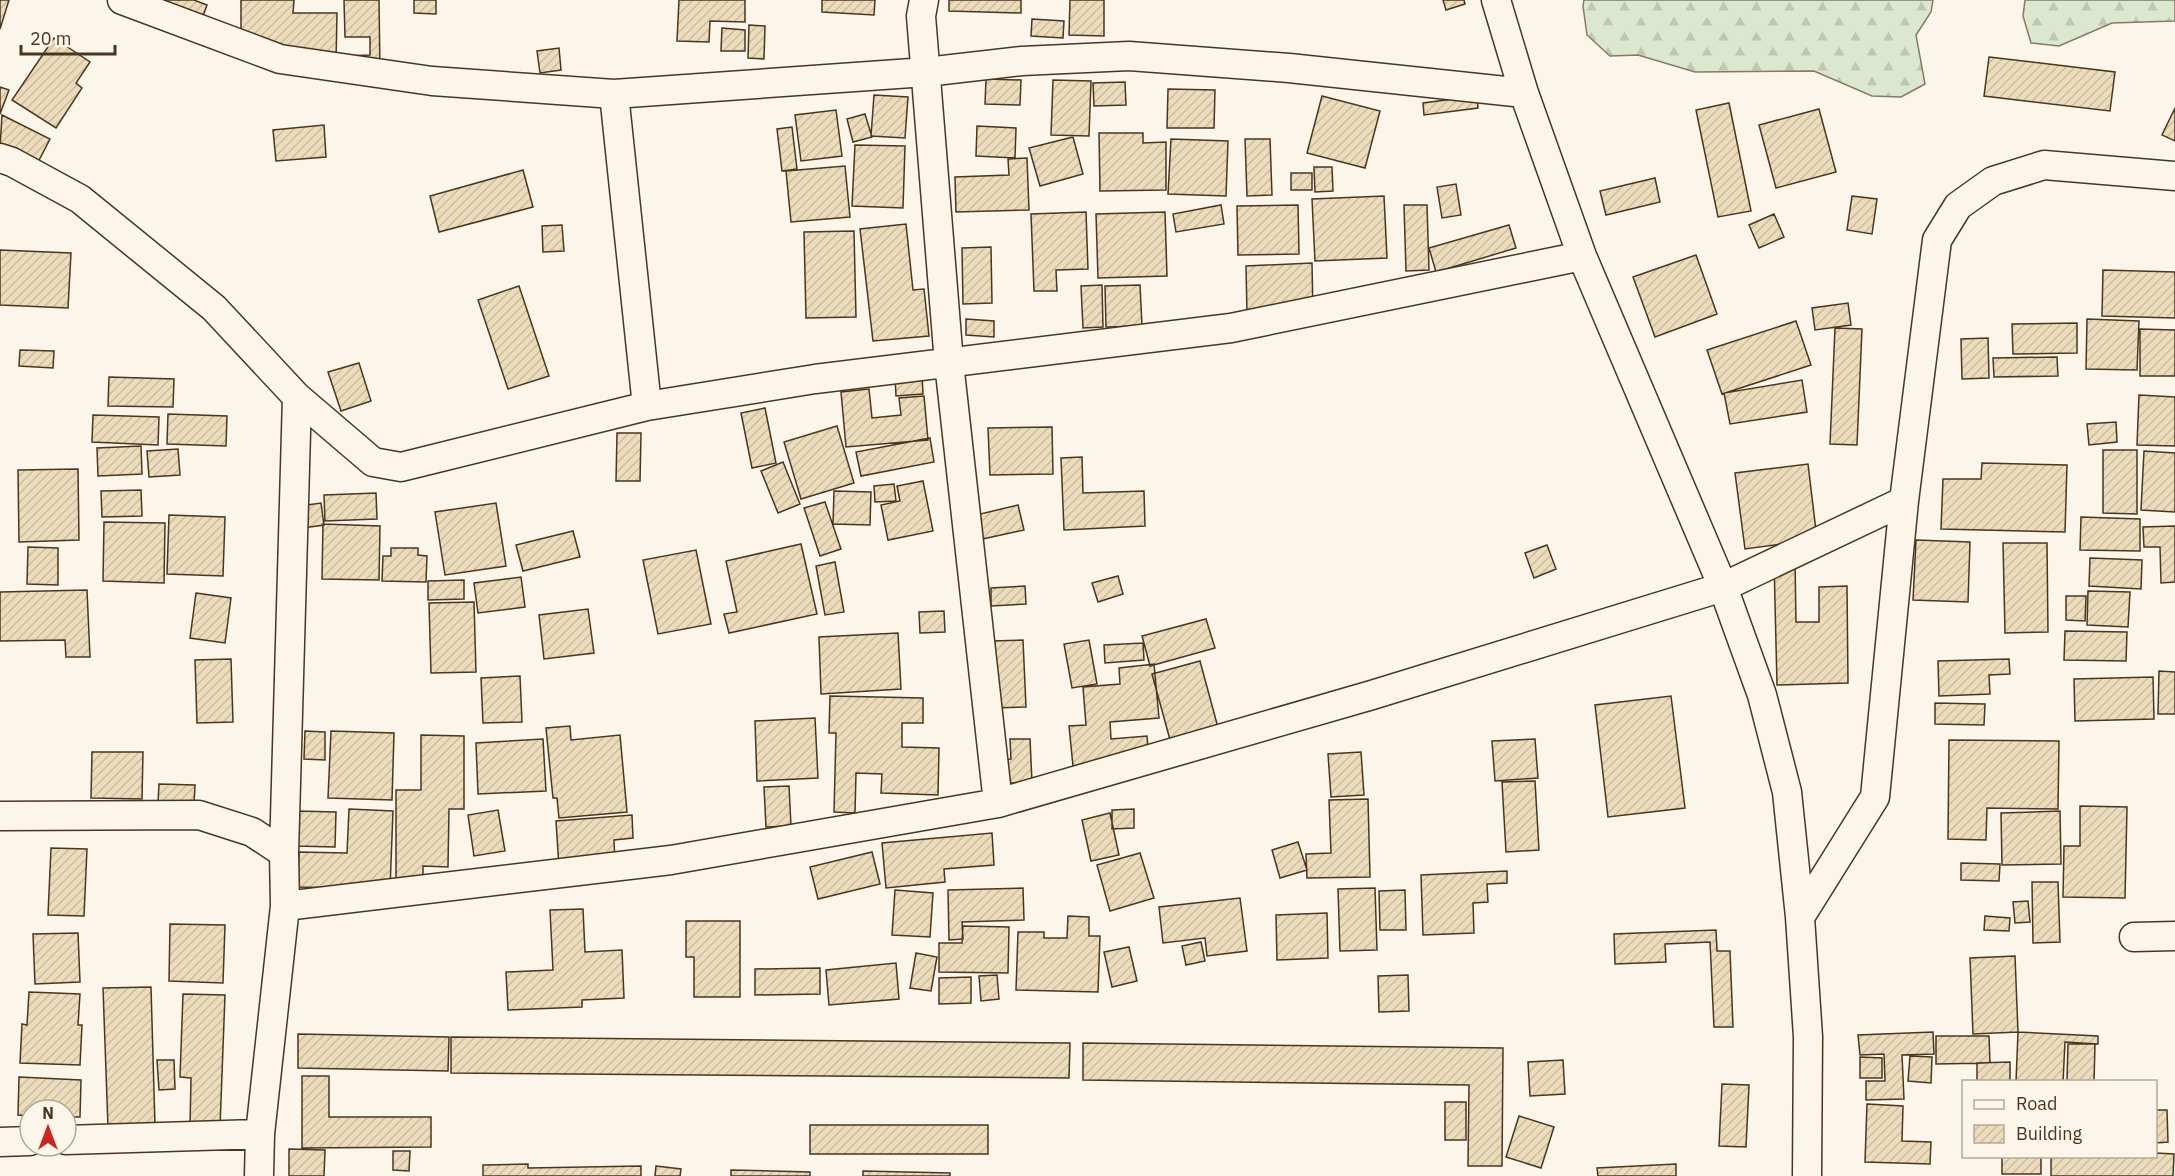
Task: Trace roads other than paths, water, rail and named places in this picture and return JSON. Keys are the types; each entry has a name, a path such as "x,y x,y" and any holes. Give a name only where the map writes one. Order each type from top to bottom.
{"street":[{"path":"122,0 280,58 432,81 614,94 927,72 1022,61 1129,56 1289,68 1524,93"},
{"path":"924,0 921,16 949,363 998,803"},
{"path":"1496,0 1524,93 1582,256 1723,587 1762,695 1786,792 1800,917 1808,1038 1807,1176"},
{"path":"614,94 648,406"},
{"path":"0,158 12,162 80,199 214,308 297,397 373,462 401,467 648,406 815,379 1231,328 1582,256"},
{"path":"1800,917 1875,797 1904,501 1937,240 1958,206 1993,181 2044,165 2175,176"},
{"path":"259,1176 260,1134 285,906 284,853 297,397"},
{"path":"285,906 671,860 998,803 1372,695 1723,587 1904,501"},
{"path":"0,816 199,815 252,832 284,853"},
{"path":"2134,937 2175,936"},
{"path":"78,1140 260,1134"},
{"path":"0,1142 18,1141"}]}
